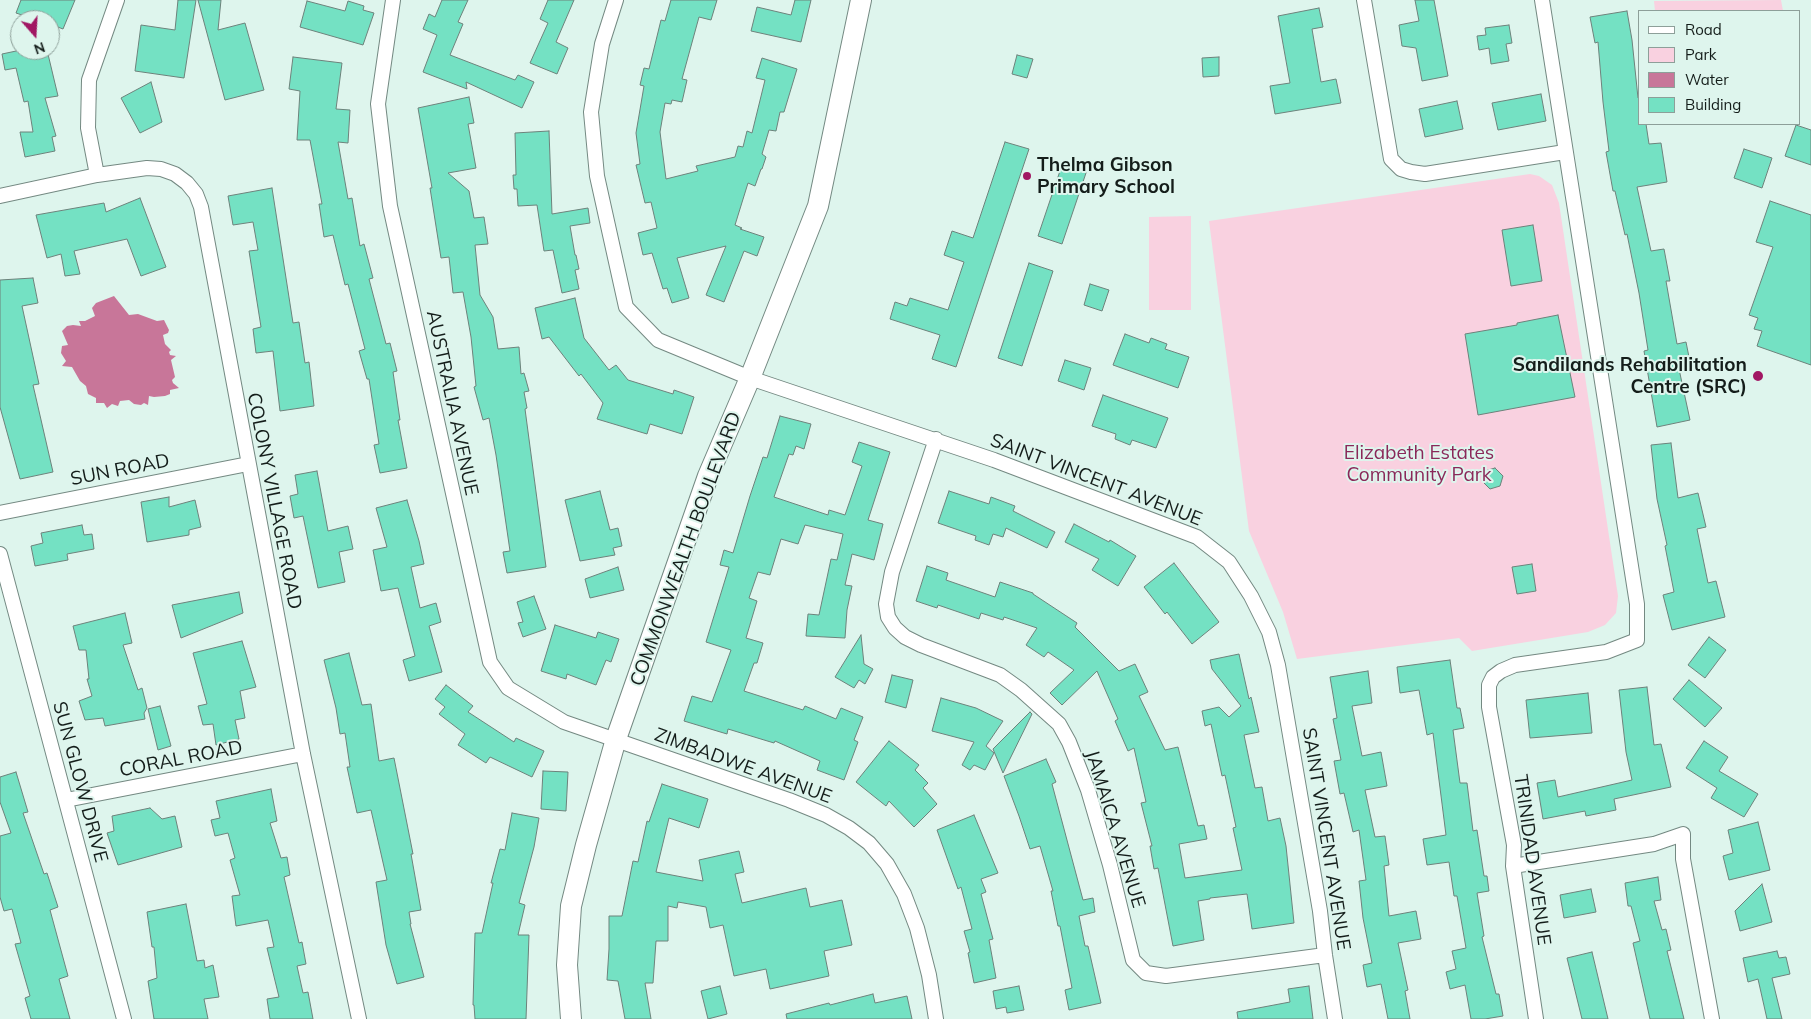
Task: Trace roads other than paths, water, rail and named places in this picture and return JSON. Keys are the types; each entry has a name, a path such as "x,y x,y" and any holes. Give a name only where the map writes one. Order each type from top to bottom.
{"street":[{"path":"97,175 88,128 89,80 117,0"},
{"name":"AUSTRALIA AVENUE","path":"393,0 378,104 390,206 490,662 508,688 536,706 564,722 616,739"},
{"name":"SAINT VINCENT AVENUE","path":"616,0 602,44 591,112 597,176 626,307 658,340 750,378 936,439 1197,537 1229,562 1251,596 1269,632 1278,665 1320,911 1335,1019"},
{"name":"COMMONWEALTH BOULEVARD","path":"571,1019 567,965 571,906 616,739 708,476 750,378 818,206 861,0"},
{"path":"1364,0 1391,159 1401,168 1425,174 1565,152 1542,0"},
{"name":"TRINIDAD AVENUE","path":"1536,1019 1513,866 1514,845 1489,707 1489,684 1493,677 1501,671 1515,666 1606,652 1638,640 1637,604 1565,152"},
{"name":"COLONY VILLAGE ROAD","path":"0,196 97,175 147,168 162,169 175,174 187,183 196,194 201,208 303,754 359,1019"},
{"name":"JAMAICA AVENUE","path":"936,439 892,572 886,604 888,617 895,628 921,645 1000,675 1021,690 1059,724 1069,742 1088,790 1110,865 1133,960 1146,973 1166,976 1325,955"},
{"name":"SUN ROAD","path":"0,513 248,464"},
{"name":"SUN GLOW DRIVE","path":"0,554 124,1019"},
{"name":"ZIMBADWE AVENUE","path":"616,739 790,800 826,815 849,828 869,843 887,864 904,894 917,928 929,975 936,1019"},
{"name":"CORAL ROAD","path":"66,800 303,754"},
{"path":"1513,866 1654,844 1682,834 1683,859 1712,1019"}],"water":[{"path":"114,296 129,315 138,314 157,321 164,320 169,330 168,333 163,335 165,344 171,350 169,352 170,355 176,356 171,360 175,377 172,380 179,388 170,390 170,394 165,396 149,396 148,405 144,403 141,405 134,404 129,400 120,401 118,406 112,404 107,408 104,403 96,403 96,398 88,394 86,386 80,381 72,367 62,366 66,361 61,353 62,346 68,345 62,331 67,326 81,326 79,321 85,321 95,316 92,308 96,303"}],"place":[{"name":"Thelma Gibson Primary School","path":"1027,176"},
{"name":"Sandilands Rehabilitation Centre (SRC)","path":"1758,376"}],"park label":[{"name":"Elizabeth Estates Community Park","path":"1419,464"}]}
